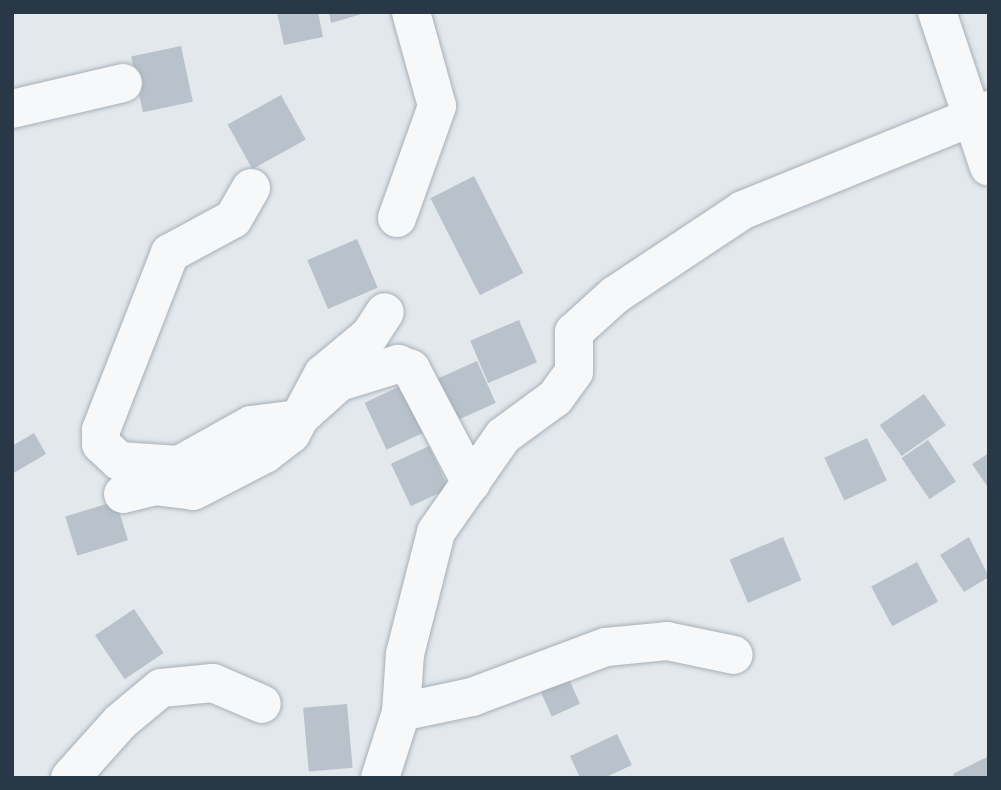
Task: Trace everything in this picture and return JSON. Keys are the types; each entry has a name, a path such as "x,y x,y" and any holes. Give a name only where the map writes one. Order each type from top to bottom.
{"street":[{"path":"397,218 437,106 411,12"},
{"path":"937,12 979,115 989,167"},
{"path":"12,108 123,83"},
{"path":"380,778 401,712 405,654 436,532 503,436 555,398 574,372 574,332 615,295 743,209 979,115"},
{"path":"251,188 233,219 170,253 101,430 101,444 119,461 179,465 251,425 298,419 339,382 378,366 411,369 471,483"},
{"path":"123,494 217,484 291,434 323,374 370,335 385,312"},
{"path":"401,712 472,697 606,647 667,641 734,654"},
{"path":"70,778 120,722 161,688 213,683 262,704"}],"building":[{"path":"277,12 318,12 323,37 284,45"},
{"path":"329,12 365,12 365,13 331,23"},
{"path":"181,46 193,102 143,112 131,57"},
{"path":"281,95 306,140 252,169 228,125"},
{"path":"474,176 523,273 480,295 430,198"},
{"path":"357,239 378,288 328,309 307,260"},
{"path":"519,320 537,362 488,383 470,341"},
{"path":"477,361 496,403 448,424 429,382"},
{"path":"409,382 431,429 387,450 365,403"},
{"path":"924,394 946,425 902,456 880,425"},
{"path":"34,433 46,454 12,474 12,446"},
{"path":"867,438 887,481 844,500 824,458"},
{"path":"928,440 956,481 929,499 901,458"},
{"path":"429,446 449,489 411,506 391,464"},
{"path":"989,453 989,489 972,464"},
{"path":"116,501 128,540 77,556 65,516"},
{"path":"783,537 801,580 748,603 730,560"},
{"path":"969,537 989,577 964,592 940,555"},
{"path":"917,562 938,602 892,626 871,586"},
{"path":"134,609 164,653 125,679 95,635"},
{"path":"565,670 580,704 552,716 537,683"},
{"path":"347,704 353,768 309,772 303,708"},
{"path":"617,734 632,765 604,778 580,778 570,756"},
{"path":"989,756 989,778 955,778 953,774"}]}
